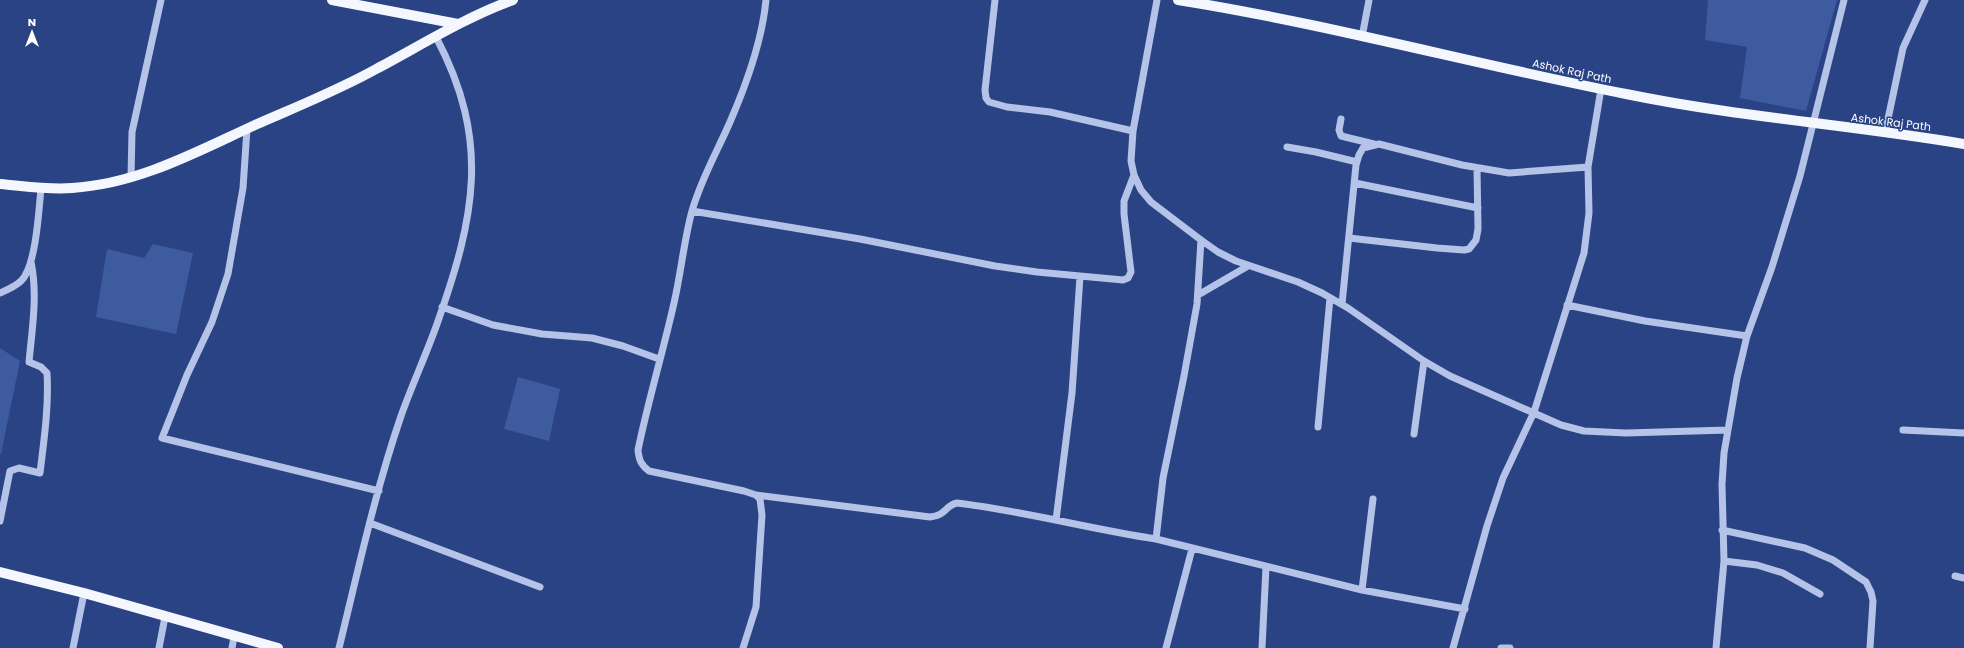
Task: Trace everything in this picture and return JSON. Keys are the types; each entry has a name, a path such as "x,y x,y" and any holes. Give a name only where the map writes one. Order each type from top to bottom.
{"main road":[{"path":"332,0 458,24"},
{"path":"0,184 41,188 74,188 131,177 189,156 376,70 458,24 491,8 513,0"},
{"name":"Ashok Raj Path","path":"1178,0 1292,20 1362,37 1601,89 1812,124 1964,144"},
{"path":"0,572 84,593 234,637 278,648"}],"street":[{"path":"131,177 131,155 136,110 161,0"},
{"path":"766,0 762,31 756,51 730,121 708,168 692,211 676,297 659,359 638,450 638,459 642,466 658,474 744,490 756,495 930,517 942,515 952,504 957,503 1056,520 1110,532 1156,539 1192,550 1362,590 1465,609"},
{"path":"995,0 985,90 986,98 989,102 1007,107 1050,112 1133,131"},
{"path":"1157,0 1133,131 1131,161 1134,175 1141,190 1151,202 1201,240 1218,252 1248,266 1298,282 1342,304 1424,361 1477,389 1561,425 1584,431 1653,433 1728,430"},
{"path":"1362,37 1368,0"},
{"path":"1716,648 1724,561 1722,484 1728,430 1747,336 1780,242 1800,176 1844,0"},
{"path":"1884,133 1903,48 1925,0"},
{"path":"339,648 370,523 401,415 442,308 466,232 473,176 471,139 462,101 436,37"},
{"path":"1453,648 1487,526 1503,478 1533,413 1566,305 1580,268 1586,240 1589,213 1588,167 1601,89"},
{"path":"1341,119 1338,130 1341,136 1477,168 1508,173 1528,173 1588,167"},
{"path":"247,129 243,188 228,274 212,322 187,375 162,438 379,491"},
{"path":"1342,304 1357,162 1363,148 1374,144"},
{"path":"1287,147 1357,162"},
{"path":"1349,238 1464,250 1474,246 1476,240 1478,208 1477,168"},
{"path":"692,211 860,239 995,266 1080,277 1123,280 1128,278 1131,272 1124,214 1124,201 1134,175"},
{"path":"1355,183 1478,208"},
{"path":"0,293 22,280 30,262 41,188"},
{"path":"1156,539 1163,478 1184,376 1198,295 1201,240"},
{"path":"0,521 10,471 19,468 40,473 42,460 48,388 47,373 41,367 29,362 35,296 34,279 30,262"},
{"path":"1198,295 1248,266"},
{"path":"1056,520 1072,393 1080,277"},
{"path":"1318,427 1330,298"},
{"path":"1566,305 1645,321 1747,336"},
{"path":"442,308 493,325 542,334 592,338 617,344 659,359"},
{"path":"1414,434 1424,361"},
{"path":"1903,430 1964,433"},
{"path":"743,648 756,607 762,505 756,495"},
{"path":"1362,590 1373,498"},
{"path":"370,523 540,586"},
{"path":"1722,530 1804,548 1833,560 1866,582 1872,592 1873,601 1870,648"},
{"path":"1166,648 1192,550"},
{"path":"1724,561 1758,565 1783,573 1820,594"},
{"path":"1262,648 1266,567"},
{"path":"1955,576 1964,578"},
{"path":"73,648 84,593"},
{"path":"159,648 166,617"},
{"path":"232,648 234,637"},
{"path":"1501,648 1510,648"}],"shaded area":[{"path":"1708,0 1837,0 1806,111 1740,98 1747,47 1705,40"},
{"path":"153,244 193,253 176,334 96,317 107,249 144,258"},
{"path":"0,348 20,361 1,454 0,454"},
{"path":"518,377 560,389 549,441 504,429"}]}
